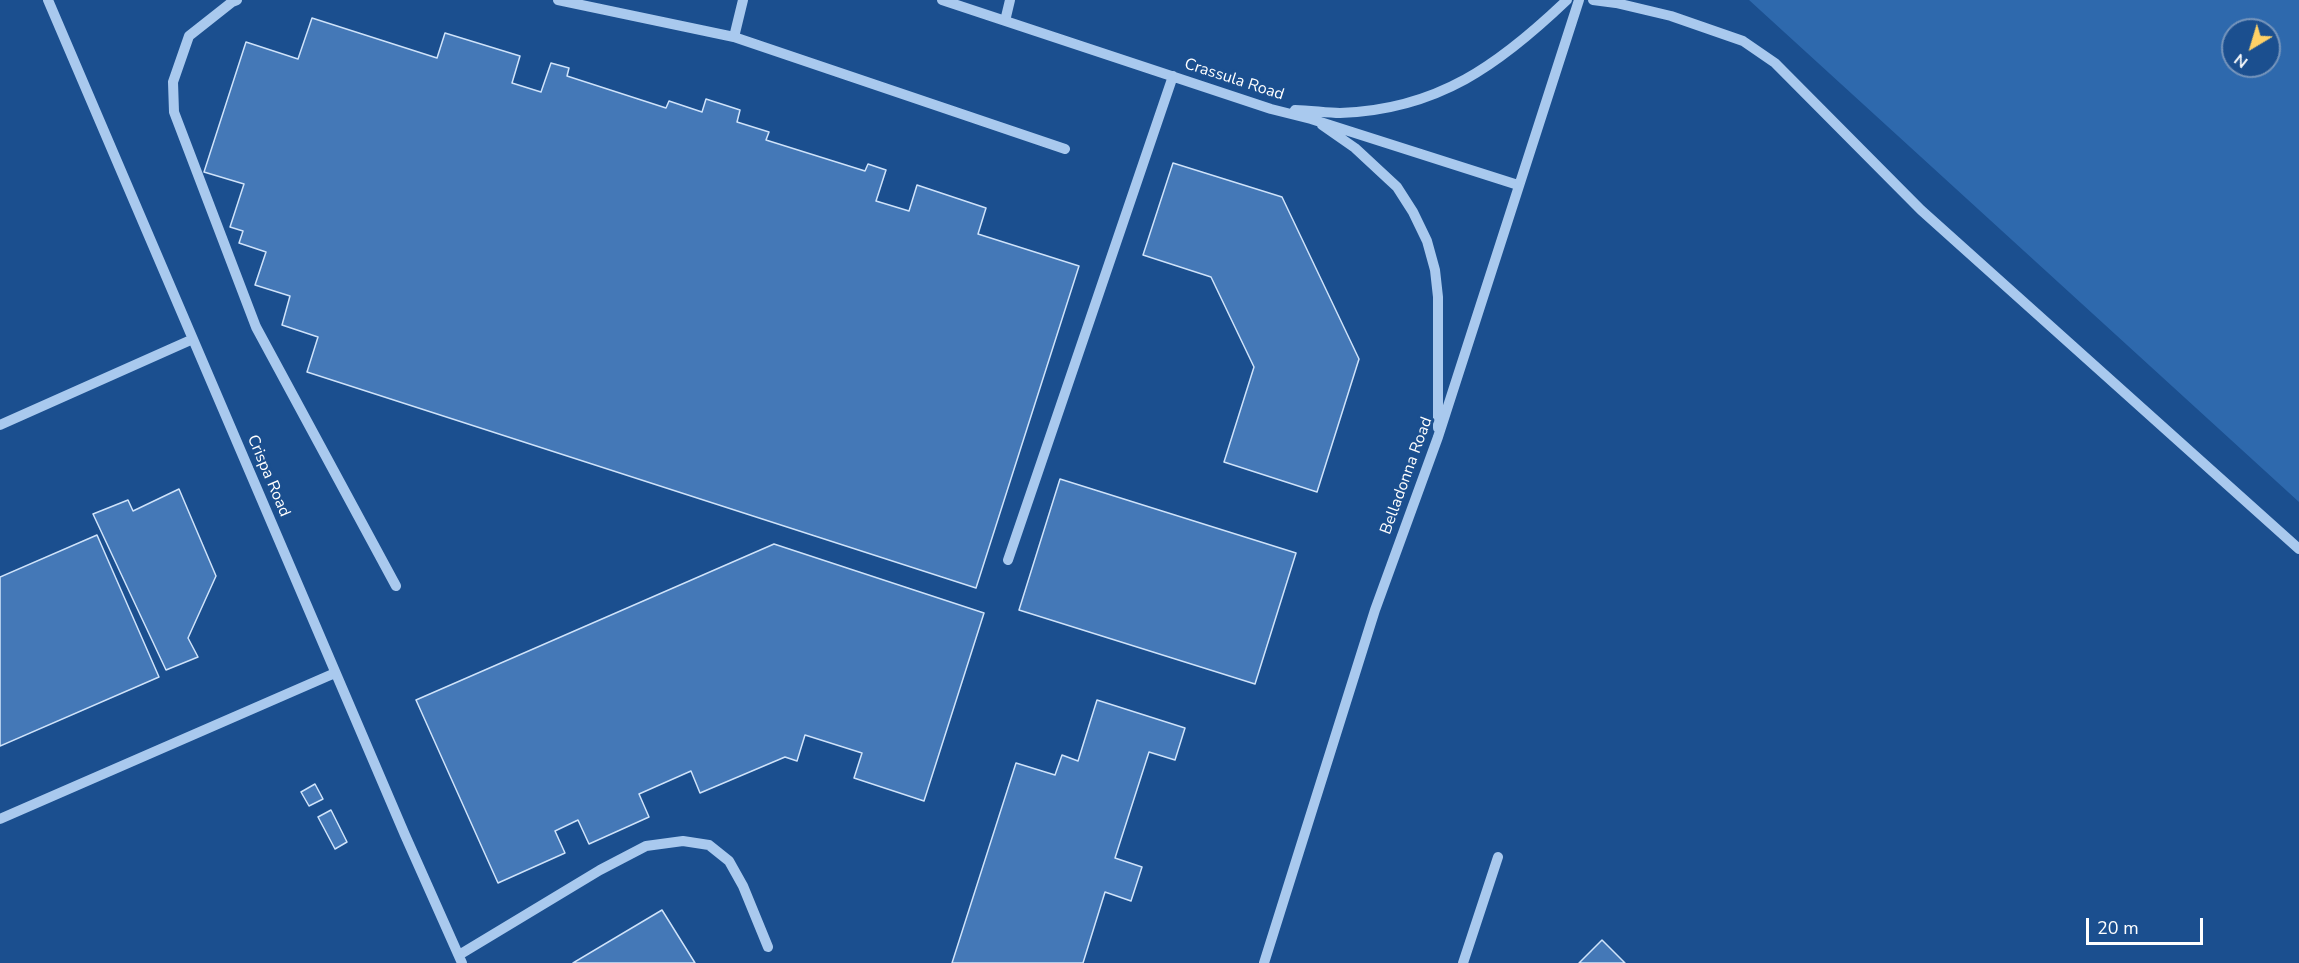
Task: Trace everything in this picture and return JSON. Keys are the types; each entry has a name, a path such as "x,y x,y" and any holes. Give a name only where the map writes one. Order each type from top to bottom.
{"street":[{"name":"Crispa Road","path":"48,0 335,673 461,959"},
{"path":"237,0 189,36 172,82 174,112 256,327 396,586"},
{"path":"558,0 734,37 1065,149"},
{"path":"734,37 743,0"},
{"name":"Crassula Road","path":"942,0 1271,109 1311,119 1518,185"},
{"path":"1005,21 1010,0"},
{"path":"1271,109 1338,113 1370,111 1419,100 1450,89 1488,67 1567,0"},
{"name":"Belladonna Road","path":"1264,963 1375,609 1438,437 1579,0"},
{"path":"1593,0 1671,16 1743,41 1774,63 1921,210 2299,549"},
{"path":"1008,560 1173,76"},
{"path":"1311,119 1355,148 1379,168 1397,187 1413,212 1427,241 1435,270 1438,297 1438,437"},
{"path":"0,424 194,339"},
{"path":"0,819 335,673"},
{"path":"461,959 600,870 646,846 683,841 709,845 729,861 742,885 768,947"},
{"path":"1463,963 1498,857"}],"shaded area":[{"path":"1749,0 2299,0 2299,502"}],"building":[{"path":"312,18 437,58 445,33 520,56 512,83 541,92 551,63 569,68 567,76 666,108 669,101 702,112 706,99 740,110 737,122 769,132 766,140 865,171 868,164 886,170 876,201 909,211 917,185 986,208 978,234 1079,266 976,588 307,372 318,337 282,325 290,296 255,285 266,252 239,243 243,231 230,227 244,184 204,172 246,42 298,59"},
{"path":"1173,163 1282,197 1359,359 1317,492 1224,462 1254,367 1211,277 1143,255"},
{"path":"1060,479 1296,553 1255,684 1019,610"},
{"path":"179,489 216,576 188,638 198,657 166,670 93,514 128,500 133,511"},
{"path":"97,535 159,677 0,746 0,577"},
{"path":"774,544 984,613 924,801 854,778 862,753 805,735 797,761 785,757 700,793 691,771 639,794 649,817 589,844 578,820 555,831 565,853 498,883 416,700"},
{"path":"1097,700 1185,728 1175,760 1149,752 1115,858 1142,867 1131,901 1105,892 1083,963 952,963 1016,763 1055,775 1062,755 1078,761"},
{"path":"315,784 323,799 309,806 301,792"},
{"path":"331,810 347,842 335,849 318,817"},
{"path":"662,910 695,963 573,963"},
{"path":"1602,940 1625,963 1579,963"}]}
